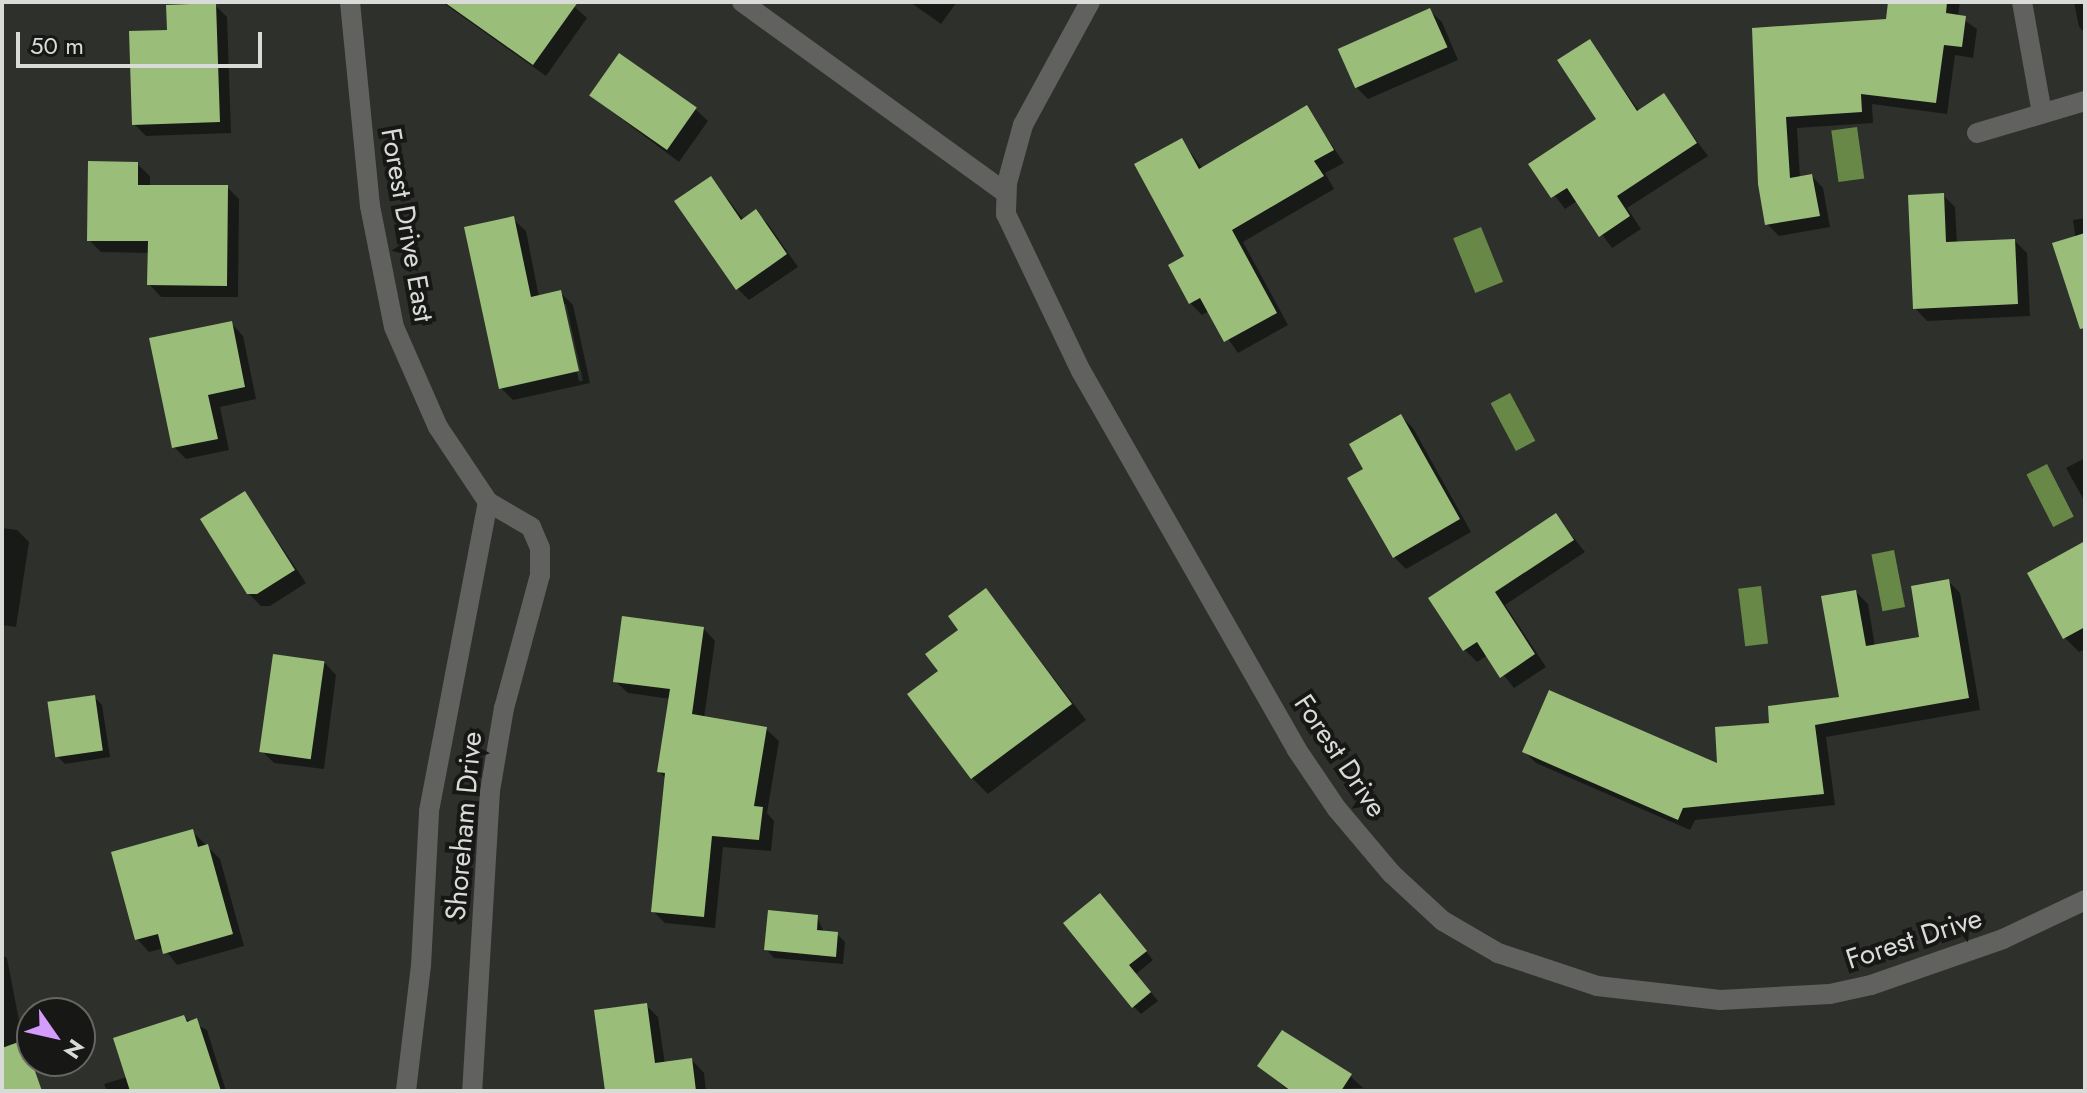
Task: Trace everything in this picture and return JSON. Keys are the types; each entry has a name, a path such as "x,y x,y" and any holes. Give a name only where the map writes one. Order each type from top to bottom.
{"street":[{"name":"Forest Drive East","path":"350,2 368,192 394,327 438,427 483,494"},
{"path":"742,2 1006,193"},
{"name":"Forest Drive","path":"1090,2 1023,125 1006,193 1006,214 1031,275 1081,371 1297,750 1383,864 1443,921 1498,953 1597,986 1720,1000 1830,994 1871,985 2003,939 2085,900"},
{"path":"2022,2 2042,113"},
{"path":"1977,133 2085,101"},
{"name":"Shoreham Drive","path":"406,1091 421,966 429,811 483,494 531,527 540,548 540,575 504,708 490,791 472,1091"}],"shaded area":[{"path":"1857,127 1864,178 1838,182 1831,131"},
{"path":"1481,227 1503,282 1475,293 1453,238"},
{"path":"1510,393 1535,441 1516,451 1491,403"},
{"path":"2047,464 2074,517 2053,527 2027,474"},
{"path":"1894,550 1905,607 1882,611 1871,554"},
{"path":"1761,586 1768,644 1745,646 1738,589"}],"building":[{"path":"444,2 578,2 533,65"},
{"path":"1888,2 1947,2 1946,13 1966,16 1962,47 1944,45 1936,103 1861,94 1862,112 1786,117 1790,178 1812,174 1820,216 1765,225 1758,184 1752,28 1886,19"},
{"path":"216,3 220,122 132,125 129,31 167,30 166,5"},
{"path":"1430,8 1447,47 1355,88 1338,49"},
{"path":"1590,39 1637,111 1664,93 1697,143 1617,196 1630,216 1599,237 1567,188 1551,198 1528,164 1596,119 1557,60"},
{"path":"619,53 697,107 667,150 589,96"},
{"path":"1307,105 1334,150 1314,161 1324,176 1232,230 1277,313 1224,342 1200,298 1189,304 1168,265 1184,256 1134,164 1182,138 1199,169"},
{"path":"88,161 138,162 138,185 228,185 227,286 147,285 148,241 87,241"},
{"path":"711,176 741,220 756,209 787,254 736,290 674,201"},
{"path":"1944,193 1946,242 2015,239 2018,304 1913,309 1908,195"},
{"path":"514,216 531,297 561,290 579,371 499,389 464,227"},
{"path":"2085,233 2085,328 2080,329 2052,243"},
{"path":"232,321 245,387 208,395 218,439 172,448 149,338"},
{"path":"1401,414 1460,519 1393,558 1347,478 1363,469 1349,444"},
{"path":"245,491 295,570 257,594 247,594 200,519"},
{"path":"1556,513 1574,540 1495,592 1535,654 1500,678 1477,642 1463,651 1428,598"},
{"path":"2085,541 2085,627 2063,639 2027,573"},
{"path":"1949,579 1969,698 1815,725 1824,794 1683,808 1678,820 1522,752 1549,690 1717,763 1715,727 1769,723 1768,706 1839,697 1821,596 1856,590 1866,646 1919,637 1911,586"},
{"path":"986,588 1072,704 971,779 907,694 938,671 925,654 958,630 948,616"},
{"path":"622,616 704,627 692,714 767,727 754,806 763,807 759,840 712,836 704,917 651,912 665,773 657,772 670,689 613,682"},
{"path":"273,654 324,661 311,759 259,752"},
{"path":"95,695 103,750 55,757 47,702"},
{"path":"193,829 198,847 208,844 233,934 163,954 158,934 135,940 111,852"},
{"path":"1100,893 1147,951 1129,965 1151,992 1132,1008 1063,923"},
{"path":"768,910 818,915 817,930 838,932 836,957 764,950"},
{"path":"647,1003 655,1063 692,1058 696,1091 605,1091 594,1010"},
{"path":"184,1015 187,1022 197,1018 221,1091 130,1091 113,1038"},
{"path":"1282,1030 1352,1074 1341,1091 1291,1091 1257,1066"},
{"path":"16,1043 16,1077 37,1077 42,1091 2,1091 2,1048"}]}
